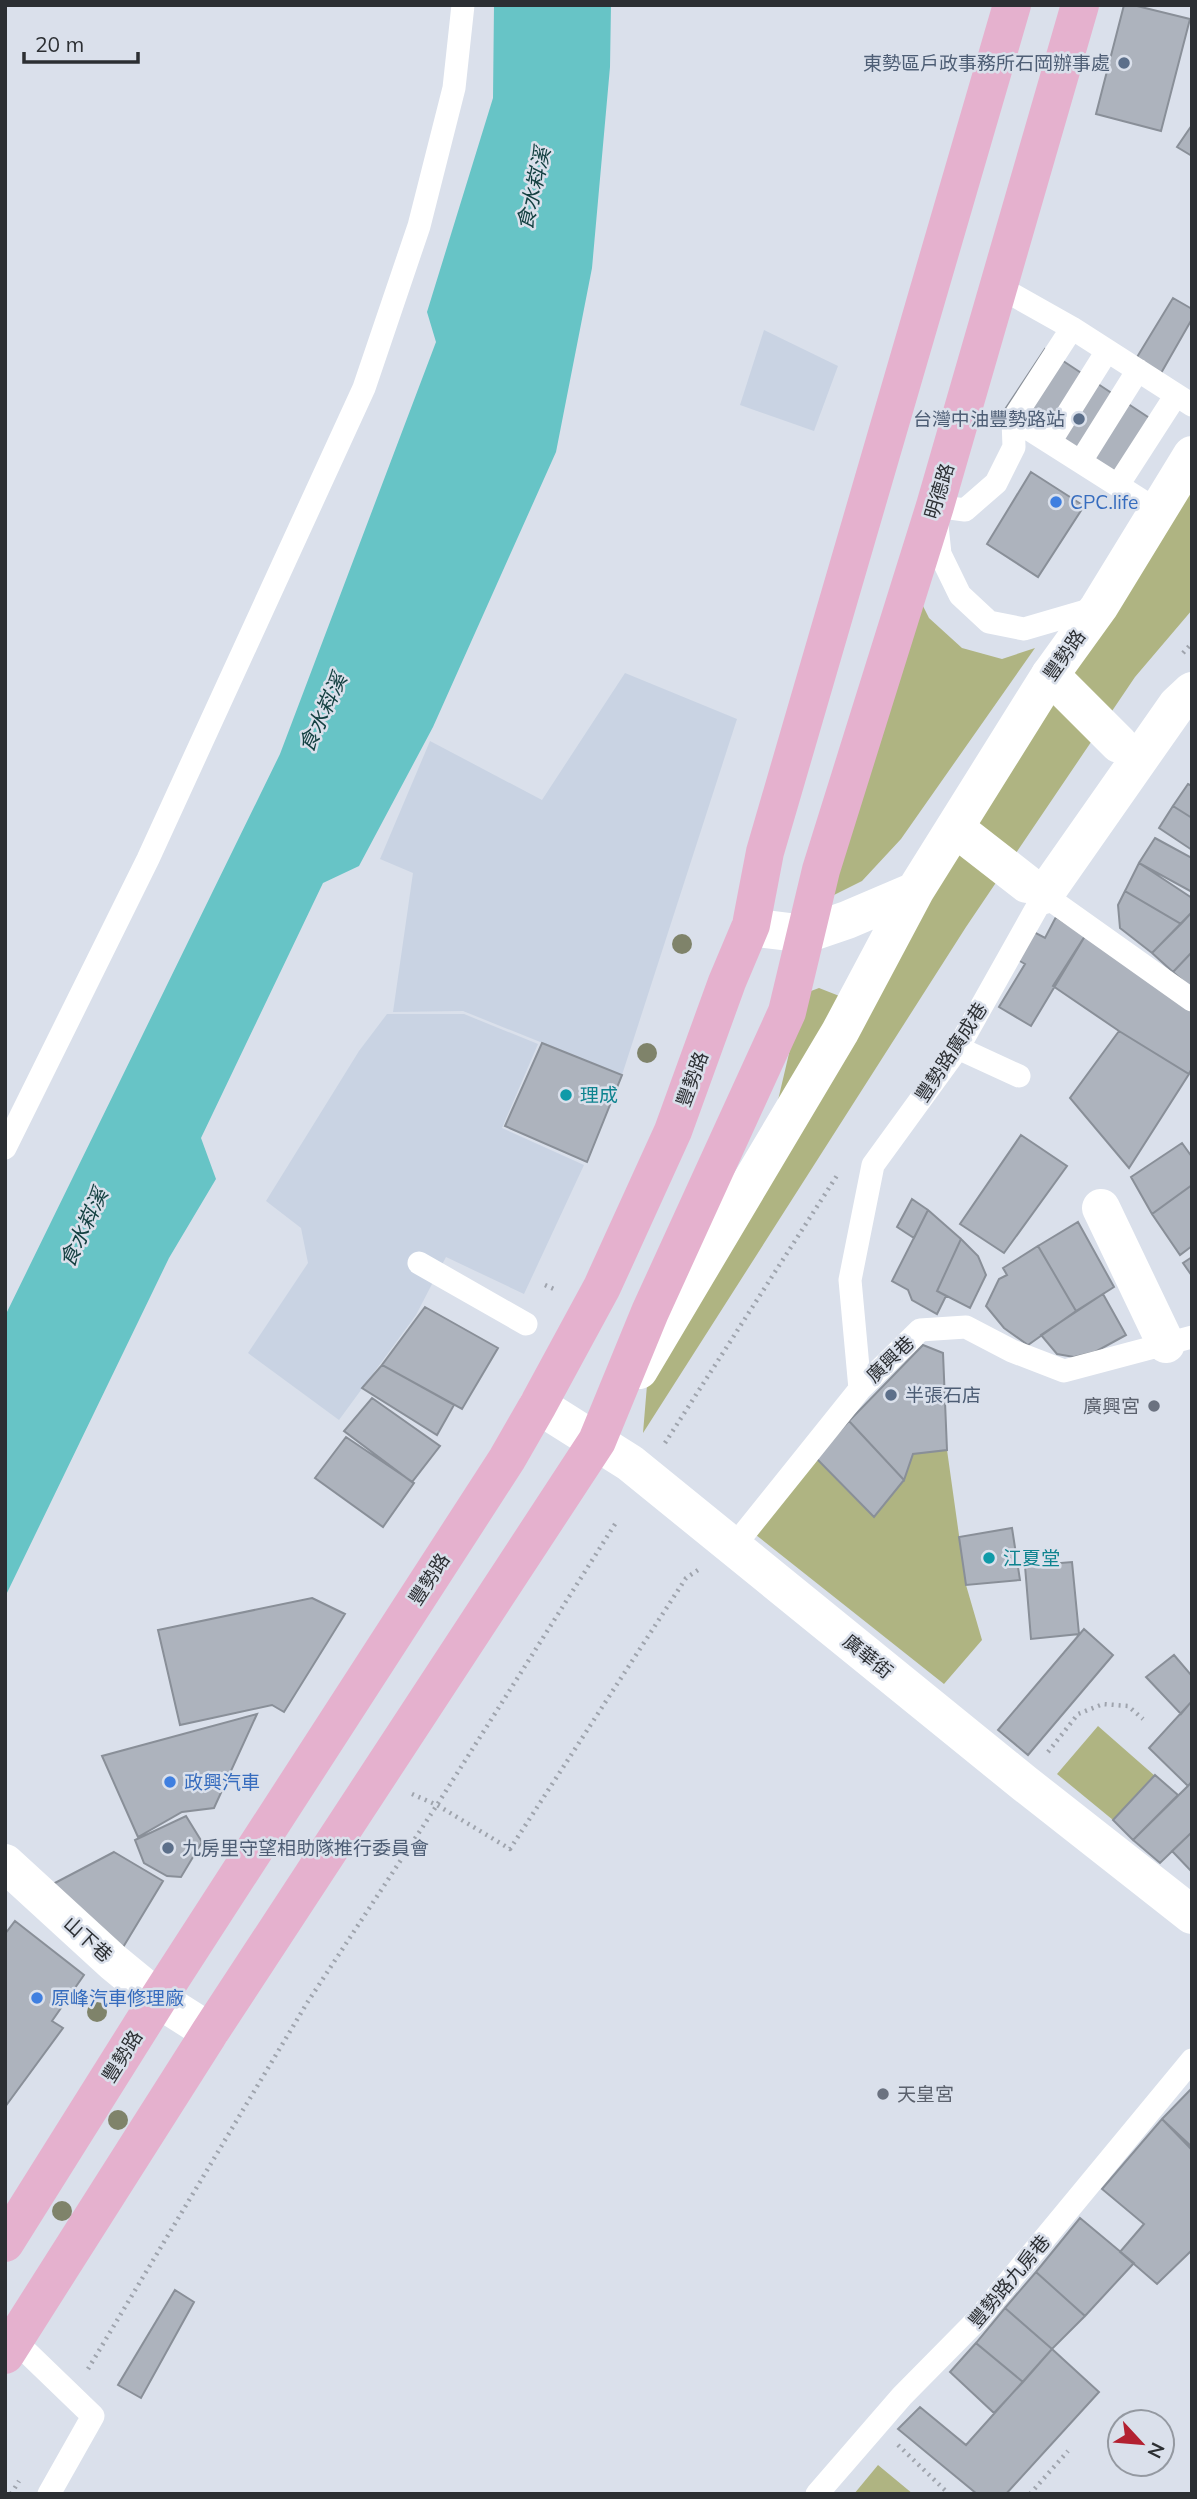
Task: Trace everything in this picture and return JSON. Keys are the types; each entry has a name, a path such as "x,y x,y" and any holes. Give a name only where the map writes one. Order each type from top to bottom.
{"main road":[{"path":"751,925 765,852 1012,5"},
{"name":"明德路","path":"806,934 821,870 935,506 1080,5"},
{"name":"豐勢路","path":"5,2243 158,1999 507,1459 538,1405 602,1287 673,1131 727,982 751,925"},
{"name":"豐勢路","path":"8,2343 597,1441 650,1312 787,1012 806,934"}],"street":[{"name":"豐勢路","path":"597,1441 840,1032 915,891 1050,675 1099,607 1192,455"},
{"path":"1050,675 1120,758"},
{"path":"955,828 1036,890 1120,758 1192,691"},
{"path":"751,925 806,934 915,891"},
{"path":"1101,1208 1179,1340"},
{"name":"廣華街","path":"538,1405 630,1463 1024,1783 1192,1915"},
{"name":"山下巷","path":"5,1863 113,1962 158,1999 210,2032"}],"lane":[{"path":"5,1148 148,859 364,388 419,226 454,88 463,5"},
{"path":"999,287 1072,328 1184,400 1118,485"},
{"path":"1072,328 1013,419 1014,447 996,483 965,510 935,506 940,554 960,595 989,622 1024,629 1099,607"},
{"path":"1045,439 1103,348"},
{"path":"1085,464 1142,373"},
{"path":"1013,419 1158,511"},
{"path":"1036,890 1192,1000"},
{"name":"豐勢路廣成巷","path":"860,1389 850,1280 873,1165 958,1048 1036,890"},
{"path":"958,1048 1019,1076"},
{"path":"419,1263 526,1324"},
{"name":"廣興巷","path":"734,1546 860,1389 920,1330 967,1327 1012,1352 1064,1371 1179,1340"},
{"name":"豐勢路九房巷","path":"817,2494 877,2425 978,2319 1192,2060"},
{"path":"8,2343 93,2416 49,2494"}],"path":[{"path":"71,2396 307,2003 617,1521"},
{"path":"377,1777 436,1805 510,1849 686,1578 734,1546"},
{"path":"1024,1783 1079,1714 1103,1704 1128,1706 1143,1718"},
{"path":"877,2425 949,2494"},
{"path":"1030,2494 1068,2451"},
{"path":"11,2494 24,2472"}],"shaded area":[{"path":"764,330 838,366 814,431 740,405"},
{"path":"625,673 737,719 622,1075 463,1011 393,1012 413,873 380,859 430,741 542,800"},
{"path":"387,1014 464,1014 538,1044 502,1128 584,1165 524,1294 446,1257 416,1315 339,1420 248,1353 308,1263 301,1228 266,1201 359,1051"}],"green space":[{"path":"1192,485 1192,610 1135,677 966,927 643,1433 647,1385 931,881"},
{"path":"908,576 929,618 962,648 1002,659 1035,648 901,839 862,881 814,905"},
{"path":"819,988 847,999 771,1130 803,994"},
{"path":"947,1450 966,1585 982,1640 944,1684 756,1535 815,1457 874,1517 904,1480 913,1454"},
{"path":"1098,1726 1155,1776 1113,1820 1057,1774"},
{"path":"878,2465 913,2494 854,2494"}],"water":[{"name":"食水嵙溪","path":"494,5 611,5 610,67 592,268 556,452 433,727 359,866 323,883 201,1138 216,1179 169,1258 5,1597 5,1316 280,754 436,342 427,312 493,98"}],"building":[{"path":"1124,5 1190,19 1161,131 1096,114"},
{"path":"1192,125 1192,156 1177,147"},
{"path":"1173,298 1192,309 1192,319 1160,375 1134,362"},
{"name":"台灣中油豐勢路站","path":"1045,349 1157,423 1116,487 1002,414"},
{"path":"1031,472 1084,506 1038,577 987,544"},
{"path":"1188,784 1192,786 1192,818 1173,806"},
{"path":"1173,806 1192,818 1192,850 1159,828"},
{"path":"1155,838 1192,858 1192,892 1139,863"},
{"path":"1139,863 1192,898 1192,912 1181,924 1125,891"},
{"path":"1125,891 1181,924 1152,953 1120,928 1118,905"},
{"path":"1192,912 1192,952 1173,972 1152,953"},
{"path":"1056,917 1085,936 1031,1026 999,1007 1025,964 1018,960 1034,932 1045,938"},
{"path":"1085,936 1192,1010 1192,1068 1189,1074 1053,986"},
{"path":"1192,952 1192,989 1173,972"},
{"path":"1119,1031 1189,1074 1129,1168 1070,1098"},
{"name":"理成","path":"542,1043 622,1075 587,1162 505,1126"},
{"path":"1021,1135 1067,1166 1004,1253 960,1224"},
{"path":"1182,1143 1192,1157 1192,1185 1152,1214 1131,1177"},
{"path":"1192,1185 1192,1246 1180,1255 1152,1214"},
{"path":"912,1199 928,1210 914,1238 897,1227"},
{"path":"928,1210 961,1239 937,1291 946,1296 937,1314 912,1300 908,1290 892,1281"},
{"path":"1078,1222 1114,1287 1076,1311 1038,1246"},
{"path":"961,1239 978,1256 986,1275 970,1308 937,1291"},
{"path":"1038,1246 1076,1311 1028,1345 1004,1328 986,1306 999,1279 1007,1275 1003,1268"},
{"path":"1192,1257 1192,1276 1183,1263"},
{"path":"1103,1294 1126,1335 1095,1352 1074,1357 1057,1354 1041,1335"},
{"path":"425,1307 498,1348 462,1409 382,1365"},
{"path":"923,1345 943,1353 947,1450 913,1454 904,1480 849,1421"},
{"path":"382,1365 454,1405 437,1435 362,1388"},
{"path":"372,1398 440,1446 412,1482 344,1431"},
{"path":"849,1421 904,1480 874,1517 815,1457"},
{"path":"346,1437 414,1483 383,1527 315,1478"},
{"name":"江夏堂","path":"1012,1528 1020,1580 966,1585 959,1537"},
{"path":"1072,1562 1079,1634 1031,1639 1025,1566"},
{"path":"312,1598 345,1614 284,1712 272,1705 180,1725 158,1630"},
{"path":"1084,1629 1113,1655 1028,1755 998,1730"},
{"path":"1174,1655 1192,1676 1192,1701 1181,1714 1146,1677"},
{"path":"1192,1701 1192,1781 1188,1786 1149,1748"},
{"name":"政興汽車","path":"257,1714 214,1808 182,1812 138,1837 102,1756"},
{"path":"1155,1775 1178,1795 1133,1840 1113,1820"},
{"path":"1192,1782 1192,1832 1160,1863 1133,1840"},
{"name":"九房里守望相助隊推行委員會","path":"186,1816 202,1842 181,1877 167,1876 144,1863 135,1840"},
{"path":"1192,1832 1192,1872 1172,1851"},
{"path":"114,1852 163,1881 122,1949 51,1885"},
{"name":"原峰汽車修理廠","path":"15,1921 84,1975 52,2021 63,2028 5,2107 5,1934"},
{"path":"1192,2088 1192,2147 1162,2119"},
{"path":"1162,2119 1192,2150 1192,2250 1157,2284 1120,2252 1144,2224 1102,2189"},
{"path":"1080,2218 1134,2263 1085,2316 1036,2272"},
{"path":"1036,2272 1085,2316 1052,2349 1005,2308"},
{"path":"175,2290 194,2302 141,2398 118,2385"},
{"path":"1005,2308 1052,2349 1023,2382 976,2343"},
{"path":"976,2343 1023,2382 994,2413 950,2372"},
{"path":"1052,2349 1099,2392 1006,2494 977,2494 898,2429 920,2407 966,2445"}],"place":[{"name":"東勢區戶政事務所石岡辦事處","path":"1124,63"},
{"name":"台灣中油豐勢路站","path":"1079,419"},
{"name":"CPC.life","path":"1056,502"},
{"name":"理成","path":"566,1095"},
{"name":"半張石店","path":"891,1395"},
{"name":"廣興宮","path":"1154,1406"},
{"name":"江夏堂","path":"989,1558"},
{"name":"政興汽車","path":"170,1782"},
{"name":"九房里守望相助隊推行委員會","path":"168,1848"},
{"name":"原峰汽車修理廠","path":"37,1998"},
{"name":"天皇宮","path":"883,2094"}]}
